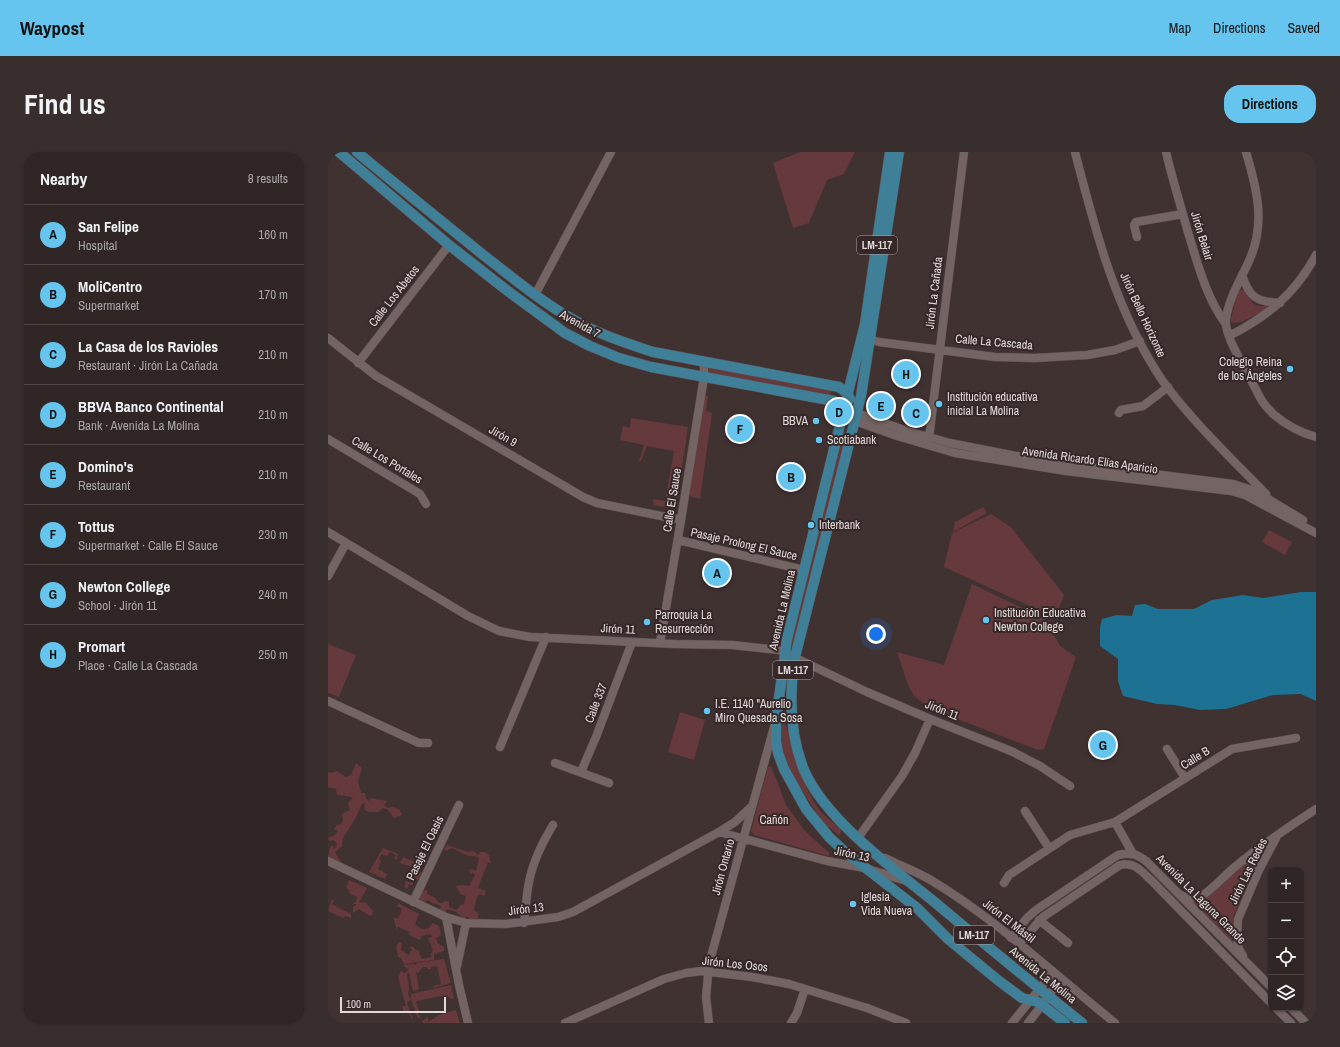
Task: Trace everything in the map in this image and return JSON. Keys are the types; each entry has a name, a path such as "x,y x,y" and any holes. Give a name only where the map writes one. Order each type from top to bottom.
{"main road":[{"name":"Avenida 7","path":"357,152 416,201 535,295 574,320 610,337 653,352 839,387 847,393"},
{"name":"Avenida La Molina","path":"890,152 879,234 864,324 865,339 847,393 785,652 776,720 776,742 782,764 792,786 806,809 829,837 865,868 916,908 948,939 976,962 1022,998 1031,999 1042,1005 1065,1023"},
{"name":"Avenida La Molina","path":"899,152 865,339 861,396 795,656 790,697 796,745 804,770 818,794 833,813 858,838 1082,1023"},
{"name":"Avenida 7","path":"342,153 450,245 509,292 565,333 590,346 619,358 651,367 834,401 856,417"},
{"path":"509,292 517,281"},
{"path":"847,393 856,417"}],"street":[{"path":"535,295 611,152"},
{"name":"Jirón La Cañada","path":"930,438 964,152"},
{"name":"Jirón Bello Horizonte","path":"1076,152 1104,258 1140,341 1149,358 1168,388 1188,413 1285,516"},
{"name":"Jirón Belair","path":"1166,152 1198,265 1218,313 1225,323"},
{"path":"1246,152 1257,198 1259,222 1257,240 1227,308 1225,323 1229,336 1265,405 1274,415 1291,426 1316,437"},
{"path":"1137,238 1134,225 1136,222 1183,214"},
{"name":"Calle Los Abetos","path":"358,362 450,245"},
{"path":"1229,336 1258,320 1289,295 1316,255"},
{"path":"1242,275 1246,288 1255,297 1265,302 1280,303"},
{"name":"Jirón 9","path":"328,338 376,376 583,497 597,503 682,520"},
{"name":"Calle La Cascada","path":"865,339 995,357 1035,358 1087,355 1115,350 1140,341"},
{"name":"Calle El Sauce","path":"660,643 682,520 704,377 704,365 700,361"},
{"path":"1119,413 1121,410 1143,406 1168,388"},
{"name":"Avenida Ricardo Elías Aparicio","path":"856,417 950,443 1028,458 1233,484 1255,491 1316,528"},
{"name":"Avenida Ricardo Elías Aparicio","path":"856,417 897,436 954,452 1066,471 1231,491 1245,495 1316,534"},
{"name":"Calle Los Portales","path":"329,442 420,494 426,504"},
{"path":"1233,484 1238,480 1243,470"},
{"name":"Jirón 11","path":"328,532 479,622 499,631 530,637 732,645 771,648 795,656 853,686 930,719 1011,751 1040,766 1070,786"},
{"name":"Pasaje Prolong El Sauce","path":"678,540 804,570"},
{"path":"328,576 346,543"},
{"path":"500,748 546,638"},
{"name":"Calle 337","path":"581,772 632,642"},
{"path":"328,701 419,743 428,743"},
{"path":"858,838 902,776 915,753 930,719"},
{"name":"Jirón Ontario","path":"709,1023 706,997 708,972 751,807 776,720"},
{"name":"Calle B","path":"1004,882 1009,875 1070,835 1115,822 1232,749 1296,738"},
{"path":"1167,749 1185,778"},
{"path":"555,763 609,783"},
{"name":"Pasaje El Oasis","path":"413,902 459,805"},
{"name":"Jirón 13","path":"328,862 446,917 466,923 524,923 558,917 573,912 719,832 735,822 751,807"},
{"name":"Jirón Las Redes","path":"1178,894 1190,898 1202,896 1245,859 1316,810"},
{"path":"1025,811 1048,848"},
{"path":"1115,822 1133,854"},
{"path":"524,923 529,882 533,867 545,838 553,825"},
{"name":"Jirón 13","path":"719,832 827,861 865,868 910,882"},
{"name":"Jirón Las Redes","path":"1246,962 1239,949 1236,929 1238,919 1259,870 1278,836"},
{"path":"1011,938 1027,918 1036,910 1118,855 1125,853 1133,854"},
{"name":"Avenida La Laguna Grande","path":"1133,854 1146,861 1268,984"},
{"name":"Jirón El Mástil","path":"877,855 929,879 975,910 1115,1023"},
{"path":"1245,859 1249,859 1254,862 1259,870"},
{"name":"Avenida La Laguna Grande","path":"1019,944 1041,918 1120,865 1131,864 1136,866 1153,882 1268,1000"},
{"path":"1153,882 1160,875"},
{"path":"1036,910 1041,918 1068,943"},
{"path":"446,917 468,1023"},
{"path":"456,971 466,923"},
{"name":"Jirón Los Osos","path":"565,1023 664,979 686,973 708,972 762,978 805,989 867,1008 906,1023"},
{"path":"1012,1023 1040,988 1056,975"},
{"path":"1028,1023 1049,996 1056,975"},
{"path":"1251,983 1260,976"},
{"path":"791,1023 797,1013 805,989"},
{"path":"1279,1011 1291,1023"},
{"path":"1295,1011 1306,1023"}],"green space":[{"path":"800,152 855,152 844,174 827,180 809,223 793,228 773,163"},
{"path":"1242,289 1254,304 1267,306 1266,310 1241,322 1232,323 1231,319 1237,293"},
{"path":"707,366 832,390 830,395 708,374 709,371"},
{"path":"704,395 708,396 706,411 712,413 700,499 692,497 689,494"},
{"path":"631,418 688,427 676,509 653,505 654,499 665,501 674,451 647,446 641,461 639,461 644,445 620,440 623,426 630,428"},
{"path":"843,432 848,433 793,647 790,645"},
{"path":"983,507 987,513 953,532 955,522"},
{"path":"991,514 1011,527 1064,595 1056,616 1045,613 944,567 952,533"},
{"path":"1269,530 1292,542 1285,555 1262,542"},
{"path":"972,584 1045,619 1060,646 1076,657 1044,749 1038,750 931,709 914,696 908,685 897,652 944,665"},
{"path":"328,644 356,655 339,697 328,693"},
{"path":"680,712 705,720 694,760 668,752"},
{"path":"785,721 794,755 812,799 820,811 841,829 840,836 823,823 790,772 781,748 781,722"},
{"path":"356,763 362,768 358,781 361,793 365,793 366,798 369,801 370,798 387,801 384,805 388,808 392,807 399,809 402,815 394,818 387,809 382,808 379,812 369,812 364,810 365,803 362,804 344,836 342,846 335,852 342,864 328,857 330,847 333,845 334,849 337,844 334,840 329,841 328,838 335,835 338,831 334,829 337,825 341,824 343,819 342,814 350,810 348,803 353,797 337,795 336,789 328,787 328,772 332,773 337,771 346,777 351,775"},
{"name":"Cañón","path":"771,766 786,805 805,831 829,853 829,856 754,835 751,831 768,767"},
{"path":"447,845 468,852 473,851 479,855 480,852 485,852 489,855 491,864 488,862 478,888 486,891 484,896 480,894 477,897 474,910 479,914 477,920 470,920 468,917 463,918 456,912 447,909 445,914 440,910 441,906 428,900 425,902 420,901 418,898 421,891 427,890 427,894 434,897 439,903 443,903 444,901 449,902 449,907 457,910 460,905 464,904 466,896 460,894 456,886 469,886 475,875 472,872 471,875 469,870 472,869 476,871 479,858 466,855 452,848 446,851 444,849"},
{"path":"1267,846 1233,917 1232,941 1191,901 1210,894 1229,875"},
{"path":"383,848 398,854 398,860 394,858 396,855 390,852 387,856 382,854 379,859 381,861 378,869 387,874 385,879 369,872"},
{"path":"403,857 419,864 418,870 422,872 418,880 415,879 412,885 409,884 407,889 404,887 406,881 411,883 413,878 412,876 416,876 418,871 415,868 400,863"},
{"path":"349,880 367,888 359,903 365,902 373,911 372,915 370,916 359,909 353,913 353,906 356,906 354,902 356,902 357,897 349,893 350,891 346,888"},
{"path":"332,899 334,900 332,904 351,914 351,918 345,916 343,918 328,910"},
{"path":"398,903 419,914 415,924 421,929 429,928 432,923 439,926 441,935 435,939 437,940 437,943 444,947 444,951 434,954 434,960 404,964 401,958 398,957 396,946 399,942 402,943 401,950 409,955 412,949 410,948 412,946 418,950 422,959 432,957 430,953 432,953 433,950 428,938 432,937 431,934 421,936 420,940 409,935 410,932 398,927 397,930 393,917 398,919 402,909 397,906"},
{"path":"444,959 451,983 434,988 433,986 441,984 437,966 431,967 431,969 423,967 418,973 416,972 419,989 413,991 409,972 407,974 409,988 408,995 411,999 407,1003 413,1019 408,1011 404,1013 402,1006 406,1006 398,977 401,971 405,973 409,970 403,965 415,964 415,966 417,963"},
{"path":"451,985 454,998 451,999 446,995 416,1001 419,1011 418,1014 421,1017 418,1019 411,999 411,994"},
{"path":"456,1010 460,1023 423,1023 422,1021 428,1017 428,1022 439,1015"}],"water":[{"path":"1301,592 1316,592 1316,701 1301,694 1273,695 1226,709 1200,710 1175,705 1157,704 1123,696 1118,681 1118,659 1100,646 1100,627 1102,619 1117,615 1132,616 1135,605 1145,604 1158,609 1194,609 1212,600 1243,595 1263,598"}],"place":[{"name":"Colegio Reina de los Ángeles","path":"1290,369"},
{"name":"Promart","path":"906,374"},
{"name":"Institución educativa inicial La Molina","path":"939,404"},
{"name":"Domino's","path":"881,406"},
{"name":"BBVA Banco Continental","path":"839,412"},
{"name":"La Casa de los Ravioles","path":"916,413"},
{"name":"BBVA","path":"816,421"},
{"name":"Tottus","path":"740,429"},
{"name":"Scotiabank","path":"819,440"},
{"name":"MoliCentro","path":"791,477"},
{"name":"Interbank","path":"811,525"},
{"name":"San Felipe","path":"717,573"},
{"name":"Institución Educativa Newton College","path":"986,620"},
{"name":"Parroquia La Resurrección","path":"647,622"},
{"name":"I.E. 1140 \"Aurelio Miro Quesada Sosa","path":"707,711"},
{"name":"Newton College","path":"1103,745"},
{"name":"Iglesia Vida Nueva","path":"853,904"}]}
